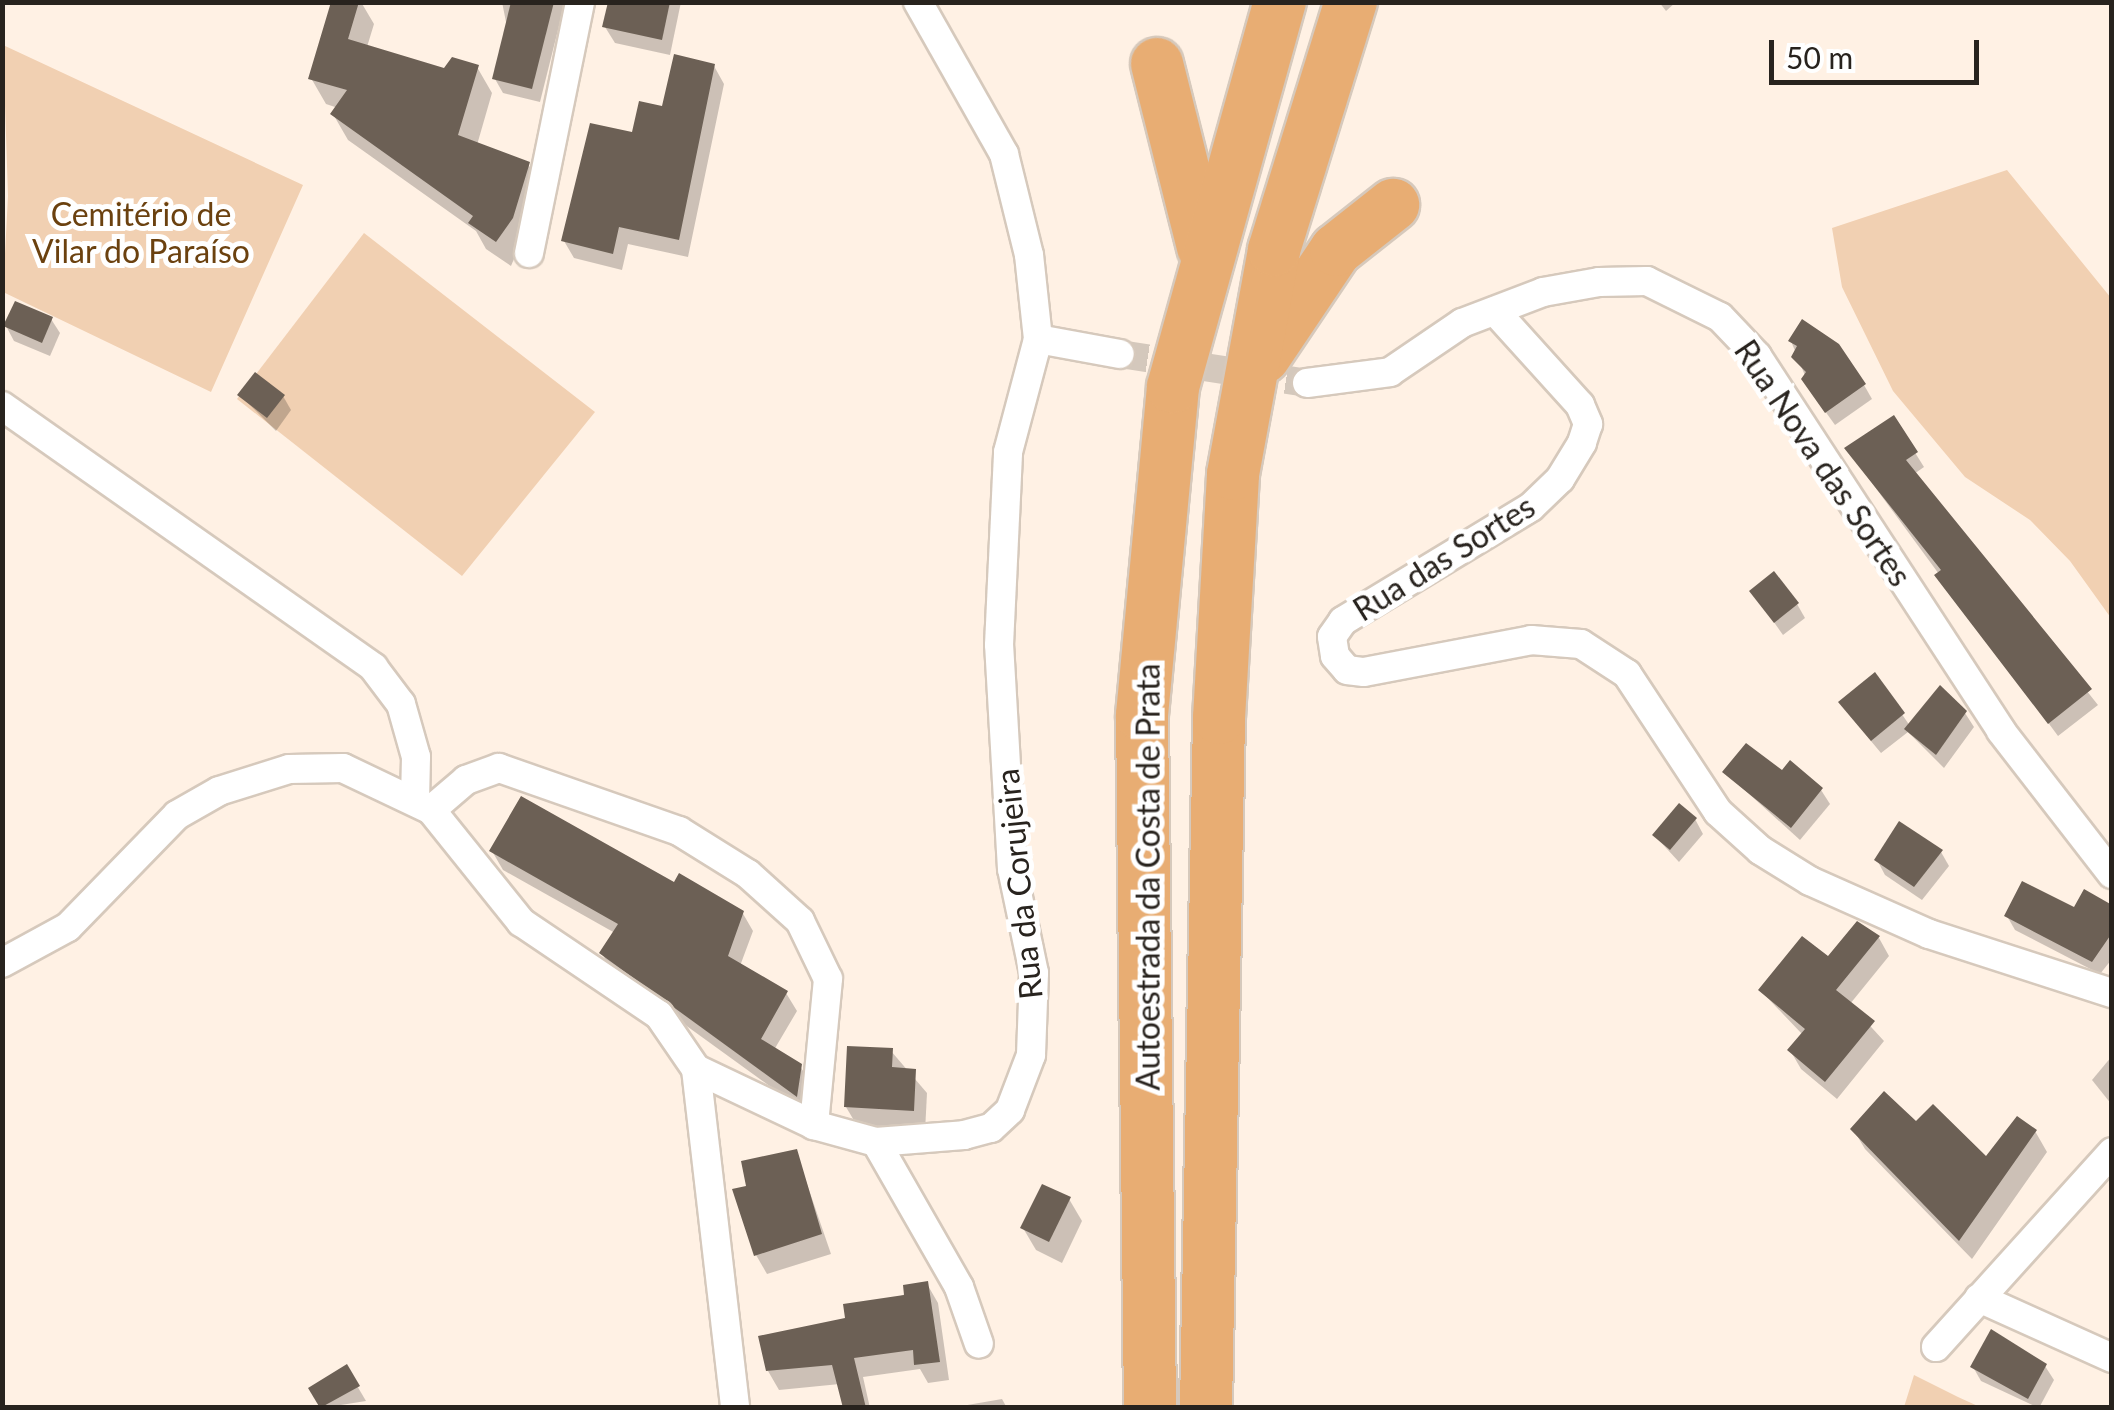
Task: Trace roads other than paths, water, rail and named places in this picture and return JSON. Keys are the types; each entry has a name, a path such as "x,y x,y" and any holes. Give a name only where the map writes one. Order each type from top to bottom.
{"highway":[{"name":"Autoestrada da Costa de Prata","path":"1150,1408 1142,715 1173,387 1205,255 1280,2"},
{"name":"Autoestrada da Costa de Prata","path":"1206,1408 1219,718 1233,474 1274,250 1351,2"},
{"path":"1156,64 1205,255"},
{"path":"1247,384 1336,250 1394,205"}],"street":[{"path":"529,253 580,2"},
{"path":"918,2 1004,154 1029,255 1038,339 1120,354"},
{"name":"Rua Nova das Sortes","path":"1307,383 1390,372 1462,323 1543,292 1647,281 1720,317 1757,356 2002,731 2112,874"},
{"name":"Rua das Sortes","path":"1495,312 1580,405 1588,424 1582,443 1560,479 1531,507 1343,621 1332,637 1335,656 1347,670 1364,672 1531,640 1581,644 1634,682 1718,812 1760,850 1810,882 1915,928 2112,992"},
{"name":"Rua da Corujeira","path":"2,963 58,935 177,815 218,790 315,766 343,768 423,805 522,922 659,1015 696,1069 814,1126 876,1142 991,1128 1010,1110 1031,1056 1034,973 1012,869 999,645 1008,452 1038,339"},
{"path":"2,406 373,666 401,704 416,757 423,805 466,780 500,768 679,831 748,874 800,922 828,979 814,1126"},
{"path":"696,1069 735,1408"},
{"path":"876,1142 959,1286 979,1344"},
{"path":"1936,1347 2112,1152"},
{"path":"1979,1298 2112,1358"}],"tunnel":[{"path":"1120,354 1307,383"}],"park label":[{"name":"Cemitério de Vilar do Paraíso","path":"141,234"}]}
